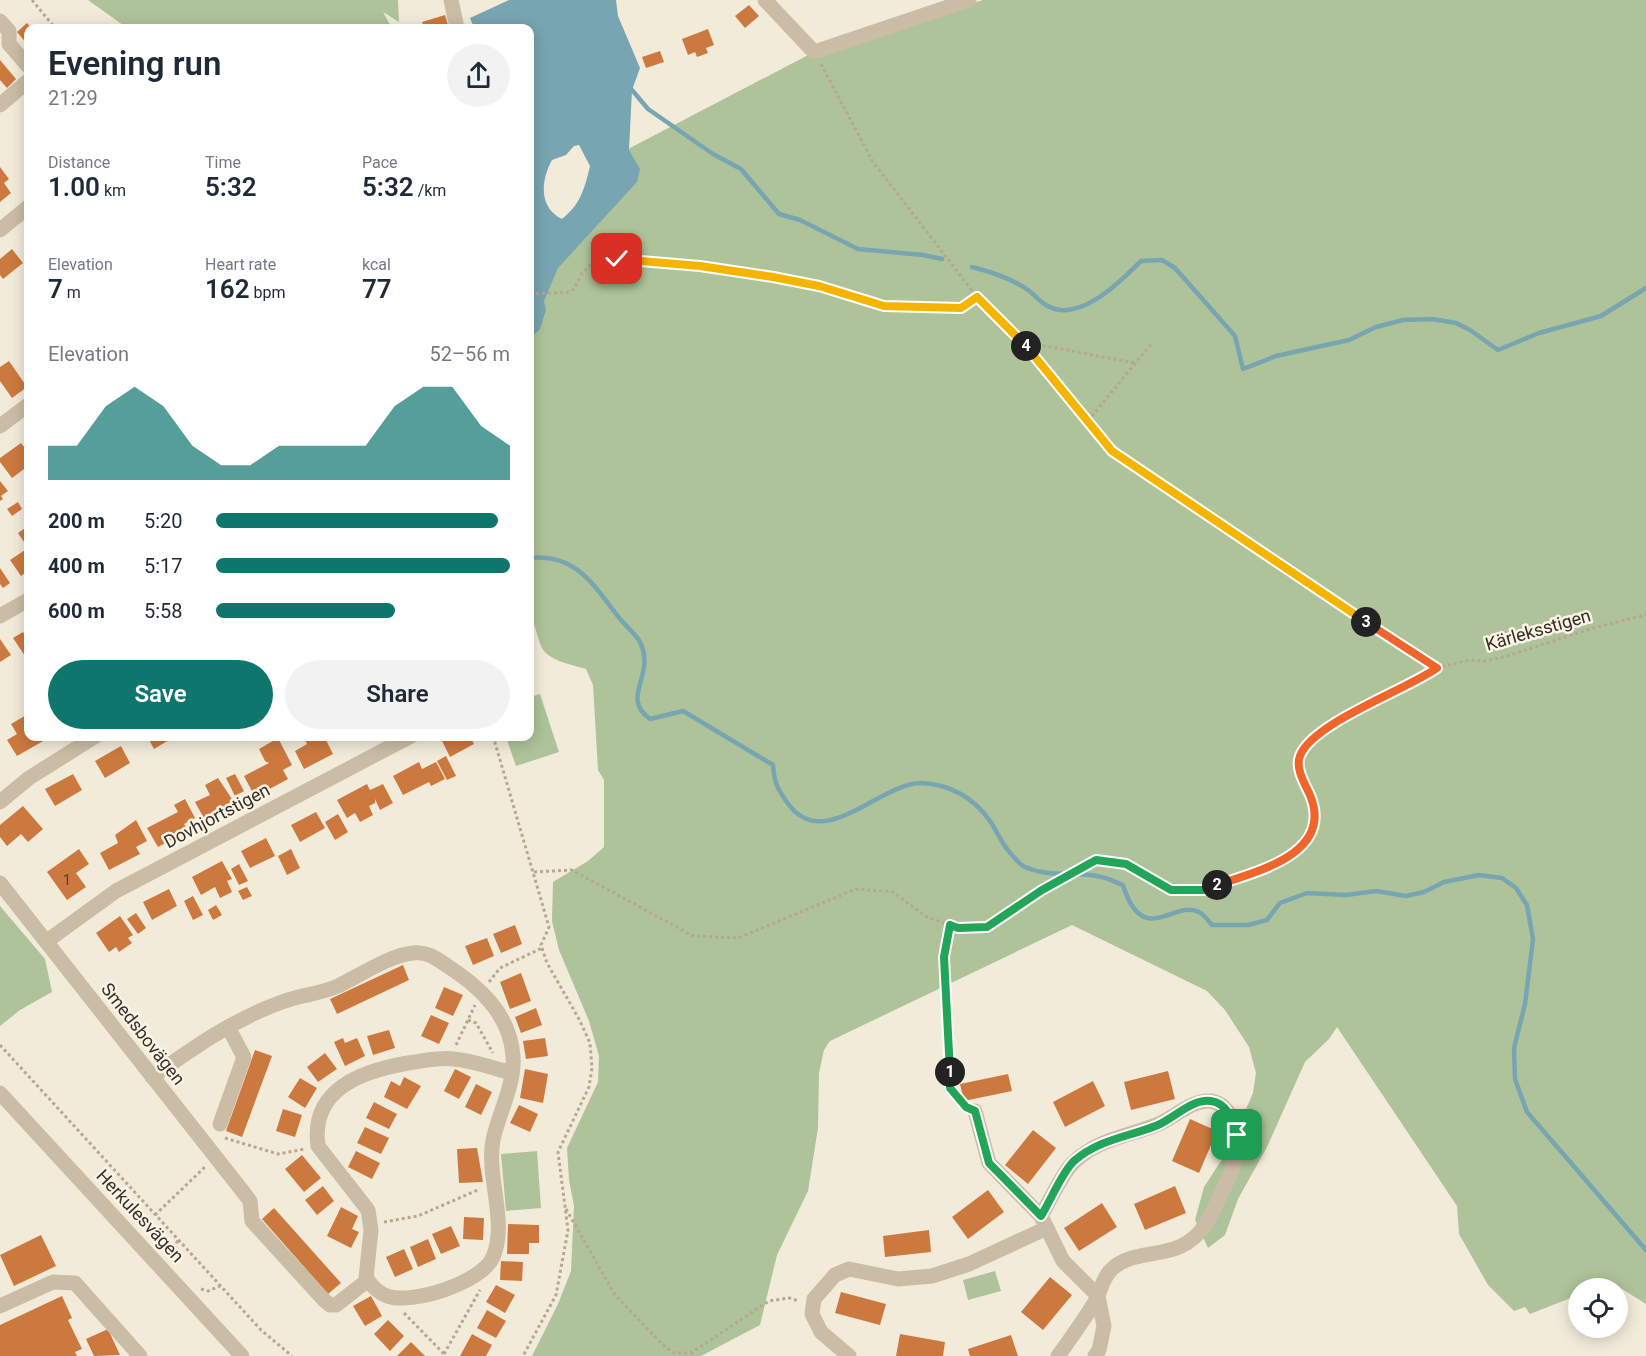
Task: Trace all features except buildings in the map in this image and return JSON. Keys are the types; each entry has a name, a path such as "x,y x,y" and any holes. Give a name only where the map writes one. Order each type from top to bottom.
{"street":[{"path":"451,0 456,24"},
{"path":"765,0 814,52 969,0"},
{"path":"0,21 9,31 9,44 24,61"},
{"path":"0,105 24,84"},
{"path":"0,230 24,210"},
{"path":"0,426 24,408"},
{"path":"0,616 24,602"},
{"path":"0,802 29,778 88,741"},
{"name":"Dovhjortstigen","path":"47,941 116,891 401,741"},
{"name":"Smedsbovägen","path":"0,884 250,1201 249,1210 255,1225 330,1305 343,1301 368,1280"},
{"path":"152,1077 202,1041 228,1027 282,1002 337,987 399,956 422,953 432,956 466,978 494,1006 512,1045 507,1072 492,1144 496,1247 488,1266 448,1289 410,1296 388,1297 368,1280 366,1269 371,1223 368,1210 318,1146 318,1123 326,1104 342,1085 389,1066 446,1058 507,1072"},
{"path":"220,1124 244,1059 228,1027"},
{"name":"Herkulesvägen","path":"0,1088 3,1102 242,1356"},
{"path":"849,1356 821,1332 812,1314 812,1304 830,1280 849,1269 898,1279 932,1275 969,1264 1044,1222 1073,1162 1104,1142 1158,1125 1201,1102 1211,1100 1222,1105 1232,1117 1238,1150 1206,1224 1187,1243 1176,1249 1138,1257 1111,1270 1098,1296 1058,1356"},
{"path":"975,1111 989,1163 1044,1222 1063,1261 1098,1296 1104,1326 1099,1350 1095,1356"},
{"path":"0,1305 53,1282 75,1283 140,1356"}],"path":[{"path":"32,0 52,24"},
{"path":"814,52 873,162 977,297 1023,342 1112,451 1290,573 1437,668"},
{"path":"534,294 574,289 582,273 592,263 617,259 700,266 773,277 819,286 884,306 961,308 977,297"},
{"path":"1023,342 1134,363"},
{"path":"1089,421 1134,363 1148,351 1151,344"},
{"name":"Kärleksstigen","path":"950,925 958,928 987,927 1075,870 1096,860 1126,864 1171,890 1203,890 1263,870 1306,844 1314,830 1316,809 1300,772 1299,756 1310,742 1338,720 1417,682 1437,668 1469,660 1485,661 1504,657 1593,628 1646,615"},
{"path":"495,741 549,927 541,945 547,963 590,1043 592,1068 589,1087 558,1152 568,1230 556,1294 523,1356"},
{"path":"534,872 572,870 693,936 738,938 856,889 893,892 927,917 950,925 944,957 950,1035 950,1088 966,1107 975,1111"},
{"path":"468,1020 476,1023 507,1072"},
{"path":"0,1045 261,1330 292,1356"},
{"path":"155,1215 227,1137 278,1154 318,1146"},
{"path":"371,1223 418,1216 494,1183"},
{"path":"565,1207 615,1295 663,1345 674,1353 691,1353 769,1301 789,1298 812,1304"},
{"path":"176,1261 175,1246 178,1240"},
{"path":"388,1297 446,1355 481,1287 481,1272"},
{"path":"201,1289 208,1291 220,1286"}],"green space":[{"path":"88,0 398,0 399,22 383,12 390,24 121,24"},
{"path":"983,0 1646,0 1646,1304 1628,1293 1628,1278 1568,1278 1568,1299 1530,1314 1525,1307 1514,1311 1488,1285 1459,1234 1457,1206 1337,1027 1329,1039 1305,1062 1267,1147 1238,1199 1225,1235 1208,1248 1195,1220 1204,1187 1228,1150 1253,1093 1256,1073 1249,1047 1225,1010 1207,991 1072,925 830,1041 824,1050 819,1073 818,1128 808,1191 777,1255 760,1325 701,1356 532,1356 558,1304 571,1271 574,1206 569,1180 567,1148 598,1082 599,1056 589,1021 559,950 552,921 553,882 588,861 604,847 604,780 598,770 593,685 586,669 562,662 545,652 534,624 534,311 548,264 630,148 814,52"},
{"path":"540,694 559,752 516,766 507,741 534,741 534,696"},
{"path":"0,906 45,959 52,992 20,1010 0,1026"},
{"path":"537,1151 541,1208 506,1211 501,1154"},
{"path":"995,1271 1001,1291 968,1300 963,1280"}],"water":[{"path":"509,0 616,0 618,16 640,68 632,90 629,150 640,169 637,182 558,268 544,301 546,310 540,329 534,335 534,24 472,24 470,18","holes":["579,145 590,166 581,196 568,214 562,219 554,214 545,200 544,192 544,184 552,160 566,155 574,146"]}],"waterway":[{"path":"632,90 648,109 713,154 741,169 779,214 800,220 858,249 942,259"},
{"path":"972,267 1015,282 1046,305 1058,310 1071,310 1098,298 1122,280 1141,261 1162,260 1175,268 1235,336 1243,369 1276,356 1349,340 1376,327 1403,320 1432,319 1456,323 1498,350 1539,333 1601,316 1646,288"},
{"path":"534,558 560,561 583,574 637,637 644,656 638,703 650,719 683,711 773,765 774,777 779,790 789,805 803,818 819,821 836,819 905,786 921,783 942,786 969,799 977,806 990,821 1009,851 1023,866 1042,872 1104,877 1123,885 1131,904 1140,914 1149,918 1159,918 1189,910 1201,913 1212,925 1248,925 1267,920 1280,903 1307,893 1346,895 1376,891 1406,896 1424,892 1444,882 1479,875 1502,878 1516,888 1527,905 1533,939 1525,1004 1514,1048 1515,1079 1527,1112 1646,1250"}],"route":[{"path":"617,259 700,266 773,277 819,286 884,306 961,308 977,297 1023,342 1112,451 1290,573 1437,668 1417,682 1338,720 1310,742 1299,756 1300,772 1316,809 1314,830 1306,844 1263,870 1203,890 1171,890 1126,864 1096,860 1042,890 987,927 958,928 950,925 944,957 950,1035 950,1088 966,1107 975,1111 989,1163 1041,1216 1073,1162 1104,1142 1158,1125 1190,1106 1211,1100 1222,1105 1232,1117 1237,1135"}]}
